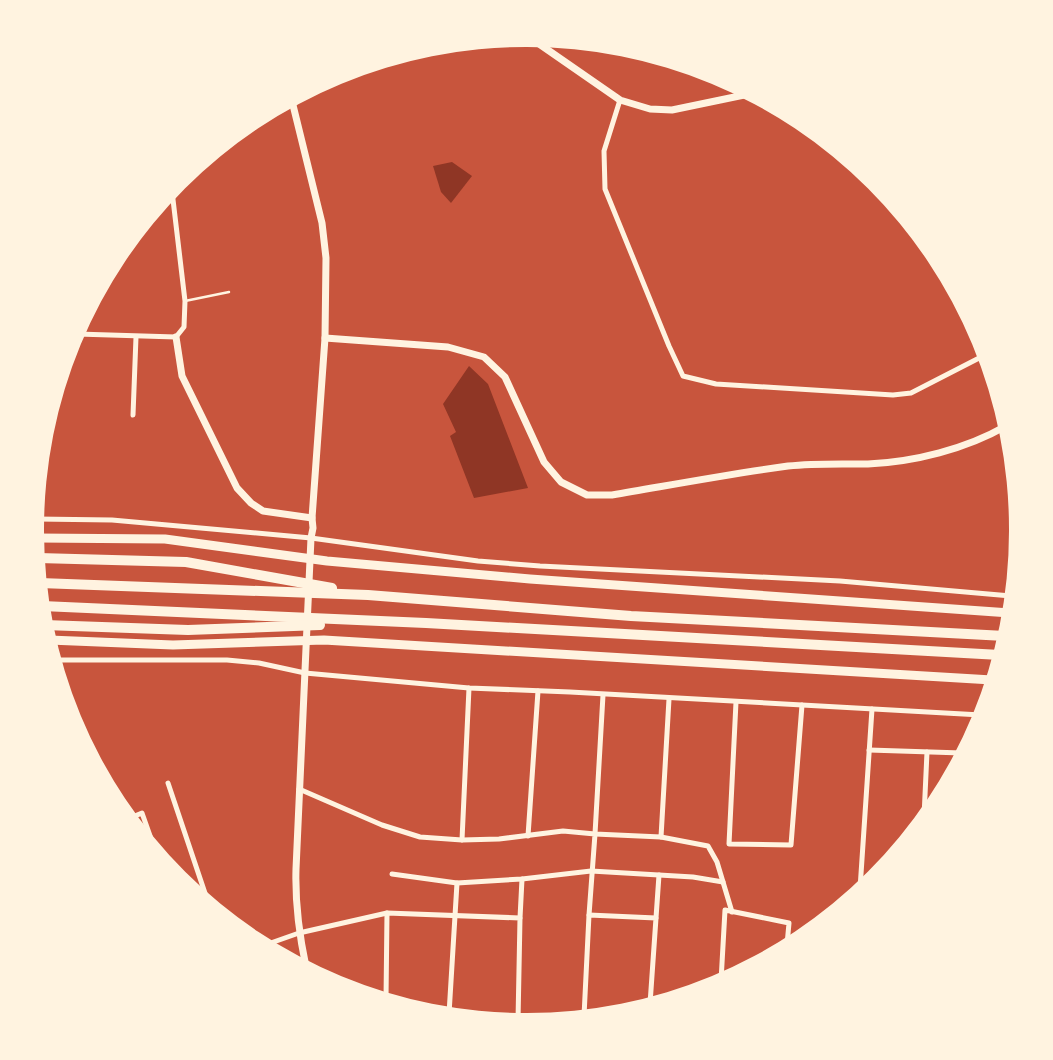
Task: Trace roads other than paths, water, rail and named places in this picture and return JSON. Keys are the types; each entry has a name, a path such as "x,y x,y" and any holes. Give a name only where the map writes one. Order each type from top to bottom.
{"highway":[{"path":"44,538 165,539 346,563 1002,612"},
{"path":"45,558 186,562 368,595"},
{"path":"47,583 368,595 631,616 997,636"},
{"path":"50,606 386,622 993,655"},
{"path":"53,625 188,630 386,622"},
{"path":"57,640 174,645 324,640 986,680"}],"street":[{"path":"544,48 620,100 650,109 672,110 738,96"},
{"path":"620,100 604,150 605,188 683,376 716,384 892,395 911,393 978,358"},
{"path":"294,107 322,223 326,258 325,338 312,518 296,898 299,933 304,958"},
{"path":"173,202 185,301 184,327 176,337 182,376 237,488 251,503 263,511 312,518"},
{"path":"85,334 176,337"},
{"path":"134,415 136,337"},
{"path":"325,338 448,347 484,357 505,377 544,462 561,482 587,495 612,495 789,466 829,463 869,464 906,460 944,451 991,435 999,430"},
{"path":"44,518 112,520 311,538 478,561 540,566 840,581 1005,595"},
{"path":"62,660 227,660 259,663 305,673 469,688 973,715"},
{"path":"462,840 469,688"},
{"path":"528,836 538,691"},
{"path":"584,1010 591,871 603,695"},
{"path":"661,837 669,699"},
{"path":"736,702 729,844 791,845 802,705"},
{"path":"862,877 872,709"},
{"path":"869,750 954,753"},
{"path":"925,803 927,752"},
{"path":"168,783 204,889"},
{"path":"300,789 373,821 420,837 462,840 499,839 563,831 661,837 708,846 717,862 732,912"},
{"path":"137,815 142,813 147,828"},
{"path":"392,874 457,883 591,871 693,877 723,882"},
{"path":"651,996 659,875"},
{"path":"518,1013 522,878"},
{"path":"450,1007 457,883"},
{"path":"722,971 725,910 789,923 788,935"},
{"path":"386,991 387,913"},
{"path":"275,942 299,933 387,913 454,914 520,918"},
{"path":"589,915 656,918"}],"lane":[{"path":"185,301 229,292"}]}
